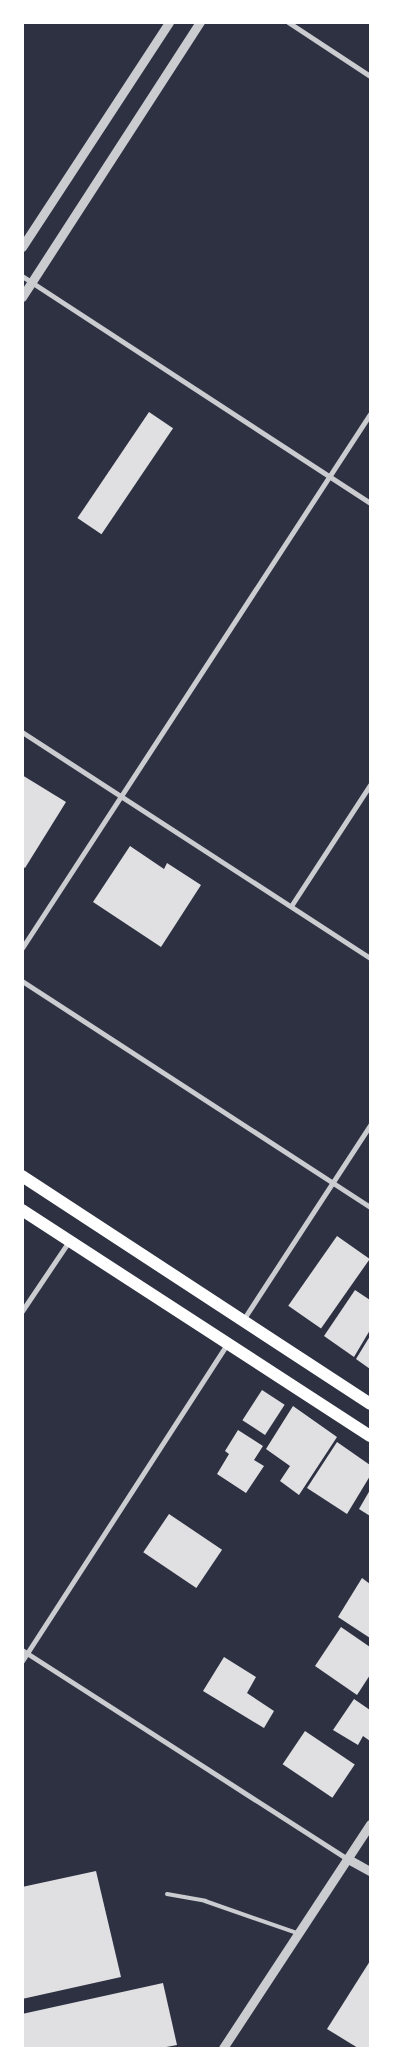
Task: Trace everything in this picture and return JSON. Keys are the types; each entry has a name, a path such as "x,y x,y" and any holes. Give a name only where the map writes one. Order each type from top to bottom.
{"main road":[{"path":"22,1176 370,1404"},
{"path":"22,1210 370,1436"}],"street":[{"path":"22,247 169,22"},
{"path":"22,297 200,22"},
{"path":"288,22 370,76"},
{"path":"22,276 370,503"},
{"path":"22,948 370,414"},
{"path":"22,732 370,958"},
{"path":"290,906 370,786"},
{"path":"22,981 370,1207"},
{"path":"243,1320 370,1125"},
{"path":"22,1311 69,1240"},
{"path":"22,1661 25,1652 228,1344"},
{"path":"25,1652 348,1859 370,1871"},
{"path":"223,2048 370,1824"}],"lane":[{"path":"168,1894 205,1901 297,1933"}],"building":[{"path":"149,412 173,428 101,534 77,518"},
{"path":"22,775 66,802 25,868 22,866"},
{"path":"130,846 164,869 167,863 201,885 161,947 93,902"},
{"path":"337,1236 370,1259 321,1329 288,1306"},
{"path":"355,1290 370,1300 370,1330 354,1357 324,1336"},
{"path":"370,1336 370,1369 356,1359"},
{"path":"262,1390 285,1405 265,1435 242,1420"},
{"path":"293,1406 337,1437 299,1495 280,1481 290,1466 266,1449"},
{"path":"238,1430 263,1446 254,1460 264,1466 246,1493 217,1474 229,1454 225,1451"},
{"path":"337,1442 370,1465 370,1476 347,1514 307,1488"},
{"path":"370,1490 370,1516 359,1509"},
{"path":"169,1514 222,1550 196,1588 143,1552"},
{"path":"362,1578 370,1584 370,1638 338,1617"},
{"path":"341,1627 370,1647 370,1675 357,1695 315,1666"},
{"path":"224,1657 256,1677 247,1693 274,1711 264,1728 203,1691"},
{"path":"354,1699 370,1710 370,1741 363,1736 358,1745 333,1730"},
{"path":"305,1731 355,1765 332,1798 283,1764"},
{"path":"96,1871 121,1977 22,1999 22,1887"},
{"path":"370,1961 370,2048 358,2048 327,2029"},
{"path":"163,1983 177,2045 161,2048 22,2048 22,2014"}]}
